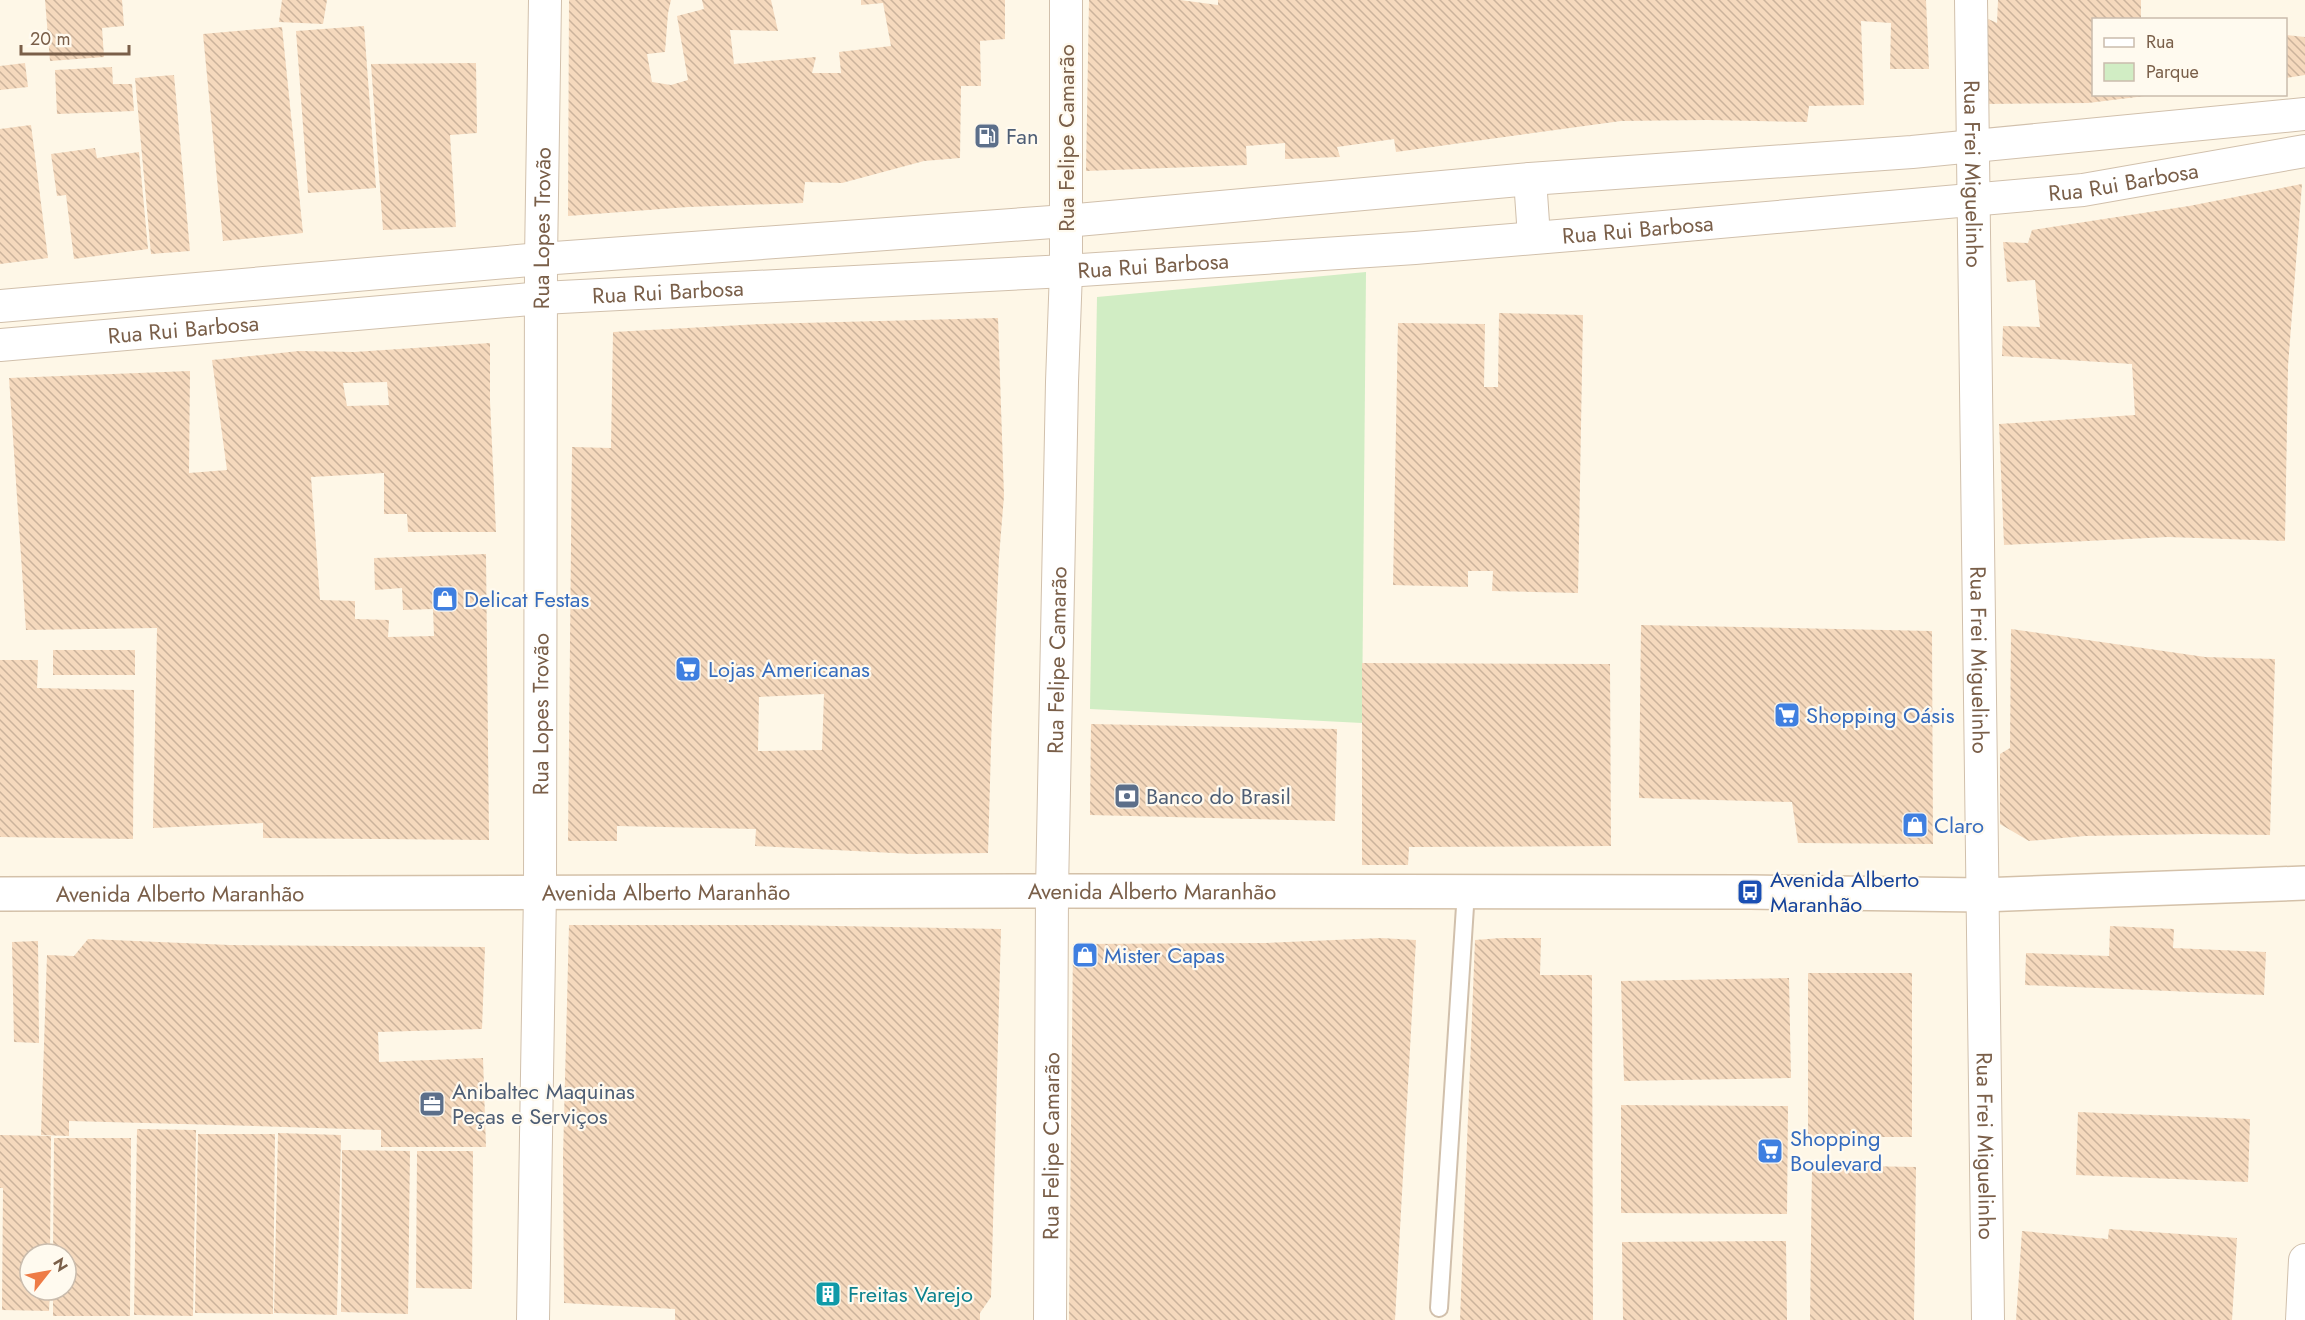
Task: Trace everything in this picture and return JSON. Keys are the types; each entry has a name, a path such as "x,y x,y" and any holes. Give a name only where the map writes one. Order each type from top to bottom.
{"main road":[{"name":"Avenida Alberto Maranhão","path":"0,894 540,891 1466,891 1981,895 2305,883"}],"street":[{"name":"Rua Lopes Trovão","path":"533,1320 540,891 541,259 545,0"},
{"name":"Rua Felipe Camarão","path":"1050,1320 1052,891 1066,271 1066,0"},
{"name":"Rua Frei Miguelinho","path":"1971,0 1988,1320"},
{"name":"Rua Rui Barbosa","path":"0,306 541,259 1066,220 1530,178 1912,152 2305,114"},
{"name":"Rua Rui Barbosa","path":"0,345 542,298 1066,271 1415,248 2083,189 2305,151"},
{"path":"1530,178 1534,237"},
{"path":"175,290 176,330"},
{"path":"2302,1320 2305,1260"}],"lane":[{"path":"1439,1308 1466,891"}],"green space":[{"path":"1366,272 1362,723 1090,709 1097,297"}],"building":[{"path":"45,0 122,0 124,26 102,28 104,57 50,61"},
{"path":"282,0 327,0 323,24 279,22"},
{"path":"569,0 671,0 665,52 647,54 652,82 671,85 688,80 677,16 704,9 702,0 771,0 778,31 730,30 734,64 816,57 812,73 841,73 839,52 891,46 883,3 861,5 861,0 1005,0 1005,39 980,41 981,86 961,86 960,158 924,161 842,183 805,182 803,203 688,207 568,216"},
{"path":"1089,0 1180,0 1218,5 1218,0 1926,0 1929,69 1890,69 1891,23 1861,21 1864,105 1809,106 1807,122 1621,121 1396,152 1394,139 1337,147 1340,157 1285,159 1285,143 1246,146 1247,165 1086,171"},
{"path":"1998,0 2141,0 2141,18 2092,18 2092,96 2145,96 2088,103 1984,104 1986,18 1997,23"},
{"path":"364,26 376,188 308,193 296,31"},
{"path":"282,27 303,233 223,241 203,34"},
{"path":"2287,35 2305,37 2305,75 2287,78"},
{"path":"25,63 28,87 0,90 0,66"},
{"path":"476,63 477,133 450,135 456,227 383,230 371,64"},
{"path":"112,67 113,84 132,84 134,111 57,114 55,70"},
{"path":"174,75 190,251 151,254 135,78"},
{"path":"31,125 48,258 0,264 0,129"},
{"path":"95,148 97,158 139,152 148,249 74,259 66,195 57,196 51,154"},
{"path":"2302,184 2288,366 2285,541 2168,537 2004,545 1999,424 2135,415 2132,364 2002,356 2003,326 2040,327 2035,280 2007,282 2003,242 2028,243 2032,230 2189,206"},
{"path":"1499,313 1583,315 1578,593 1492,591 1493,571 1468,571 1468,587 1393,585 1398,323 1485,324 1484,387 1498,387"},
{"path":"998,318 1004,496 992,712 988,853 913,854 755,846 756,829 617,826 617,841 568,841 572,447 611,448 613,332 761,324","holes":["824,694 822,750 758,751 759,697"]},
{"path":"490,343 490,401 496,532 408,532 407,514 384,514 384,473 311,477 320,600 355,601 355,619 389,620 388,637 434,636 433,609 403,610 402,588 375,590 374,558 486,554 489,840 263,838 263,823 153,828 157,628 26,630 9,378 190,371 189,473 227,470 212,360 299,351 354,352","holes":["387,382 389,405 347,406 343,383"]},
{"name":"Shopping Oásis","path":"1641,625 1932,631 1933,844 1798,843 1792,802 1639,798"},
{"path":"2011,629 2205,657 2275,659 2270,835 2085,836 2029,841 2000,824 2000,754 2010,748"},
{"path":"53,650 135,650 135,675 53,675"},
{"path":"0,660 38,660 37,688 134,690 133,839 0,837"},
{"path":"1362,663 1610,664 1611,846 1409,847 1408,865 1362,865"},
{"path":"1091,724 1337,729 1335,821 1090,815"},
{"path":"569,925 783,925 1001,929 991,1297 980,1313 980,1320 675,1320 675,1309 564,1303 563,1157"},
{"path":"2110,926 2174,929 2173,948 2266,952 2264,995 2025,985 2026,953 2109,956"},
{"path":"1381,938 1416,940 1395,1320 1069,1320 1073,944 1266,943"},
{"path":"1541,938 1540,975 1592,975 1593,1320 1460,1320 1475,940"},
{"path":"88,939 230,945 485,947 482,1029 378,1032 379,1062 483,1058 486,1147 381,1147 381,1130 222,1125 69,1121 69,1136 41,1135 47,955 74,956"},
{"path":"38,941 39,1043 14,1042 12,942"},
{"path":"1808,973 1912,973 1912,1137 1808,1137"},
{"path":"1789,978 1791,1078 1624,1081 1621,981"},
{"path":"1621,1105 1788,1106 1787,1214 1621,1213"},
{"path":"2078,1112 2250,1119 2248,1182 2076,1175"},
{"path":"137,1129 196,1130 193,1316 134,1315"},
{"path":"278,1133 341,1135 337,1315 274,1313"},
{"path":"198,1134 275,1134 273,1314 195,1313"},
{"path":"0,1135 51,1136 50,1242 18,1242 18,1302 49,1302 49,1311 2,1310 3,1188 0,1188"},
{"path":"54,1138 131,1138 130,1316 53,1316 53,1302 78,1302 78,1242 53,1242"},
{"path":"342,1150 410,1151 408,1314 341,1312"},
{"path":"417,1151 473,1151 472,1289 416,1288"},
{"path":"1812,1165 1916,1167 1914,1320 1810,1320"},
{"path":"2109,1229 2237,1238 2232,1320 2016,1320 2022,1231 2108,1239"},
{"path":"1786,1241 1787,1320 1623,1320 1622,1242"}],"place":[{"name":"Fan","path":"987,136"},
{"name":"Delicat Festas","path":"445,599"},
{"name":"Lojas Americanas","path":"688,669"},
{"name":"Shopping Oásis","path":"1787,715"},
{"name":"Banco do Brasil","path":"1127,796"},
{"name":"Claro","path":"1915,825"},
{"name":"Avenida Alberto Maranhão","path":"1750,892"},
{"name":"Mister Capas","path":"1085,955"},
{"name":"Anibaltec Maquinas Peças e Serviços","path":"432,1104"},
{"name":"Shopping Boulevard","path":"1770,1151"},
{"name":"Freitas Varejo","path":"828,1294"}]}
